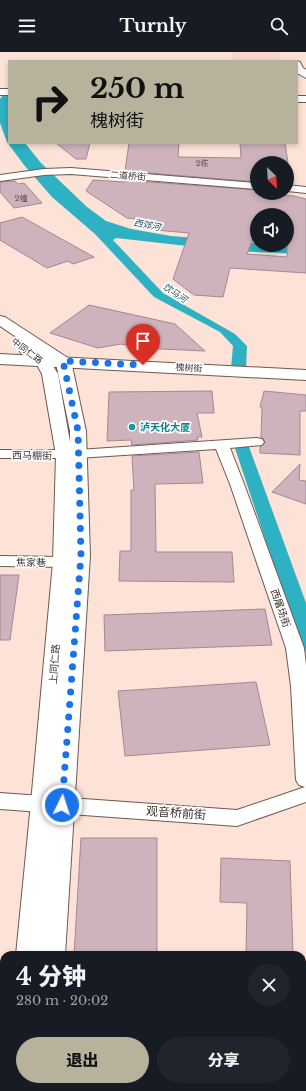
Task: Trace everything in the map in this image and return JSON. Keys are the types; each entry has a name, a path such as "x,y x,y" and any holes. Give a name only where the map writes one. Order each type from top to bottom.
{"main road":[{"name":"槐树街","path":"0,359 55,367 306,386"},
{"name":"槐树街","path":"0,372 55,367 306,374"}],"street":[{"name":"二道桥街","path":"0,178 61,171 250,185"},
{"path":"294,189 306,190"},
{"path":"0,320 55,367"},
{"name":"中同仁路","path":"0,332 55,367"},
{"name":"上同仁路","path":"29,951 52,804 62,562 71,455 55,367"},
{"path":"52,951 52,804 81,555 71,455 257,442"},
{"name":"西屠场街","path":"221,444 237,484 295,648 300,686 306,780"},
{"name":"西马棚街","path":"0,454 71,455"},
{"name":"焦家巷","path":"0,561 62,562"},
{"name":"观音桥前街","path":"0,801 237,818 306,794"}],"shaded area":[{"path":"232,52 279,52 280,60 232,60"}],"water":[{"path":"8,88 8,143 0,123 0,99"},
{"path":"8,144 26,144 41,163 87,207 106,221 131,229 171,236 250,242 250,252 116,238 113,240 163,293 235,334 247,346 246,369 231,368 233,346 220,332 154,297 95,234 52,197 24,165"},
{"path":"294,247 306,254 257,252 294,252"},
{"path":"248,444 306,603 306,653 273,563 234,445"}],"building":[{"path":"57,144 90,144 86,159 76,159"},
{"path":"129,144 179,144 178,157 241,158 240,144 285,144 287,156 250,156 250,181 125,171"},
{"path":"93,180 123,182 123,180 250,189 250,200 294,200 294,196 306,199 306,273 230,268 223,297 194,295 173,279 189,233 156,230 160,222 127,218 86,191"},
{"path":"15,181 18,184 24,183 42,203 14,208 0,192 0,182"},
{"path":"22,217 94,257 73,264 68,261 47,268 0,240 0,223"},
{"path":"89,305 175,324 205,351 141,348 121,344 98,348 50,333"},
{"name":"泸天化大厦","path":"212,391 214,413 197,413 202,437 197,437 198,440 132,445 131,440 107,441 109,392"},
{"path":"264,391 306,395 306,411 300,411 300,455 260,453 260,447 265,443 261,437 262,407 260,407"},
{"path":"199,452 203,483 155,484 156,552 232,552 234,582 119,581 120,551 131,551 131,490 134,490 132,456"},
{"path":"300,464 299,480 306,481 306,504 272,492"},
{"path":"0,575 19,575 10,640 0,640"},
{"path":"265,609 272,645 105,651 104,615"},
{"path":"256,682 270,745 125,756 118,691"},
{"path":"81,838 157,838 157,951 74,951"},
{"path":"221,858 290,861 293,951 246,951 247,903 220,902"}],"place":[{"name":"泸天化大厦","path":"132,427"}],"route":[{"path":"62,805 81,555 78,431 63,361 143,365"}],"water label":[{"name":"西郊河","path":"147,225"},
{"name":"饮马河","path":"175,293"}]}
